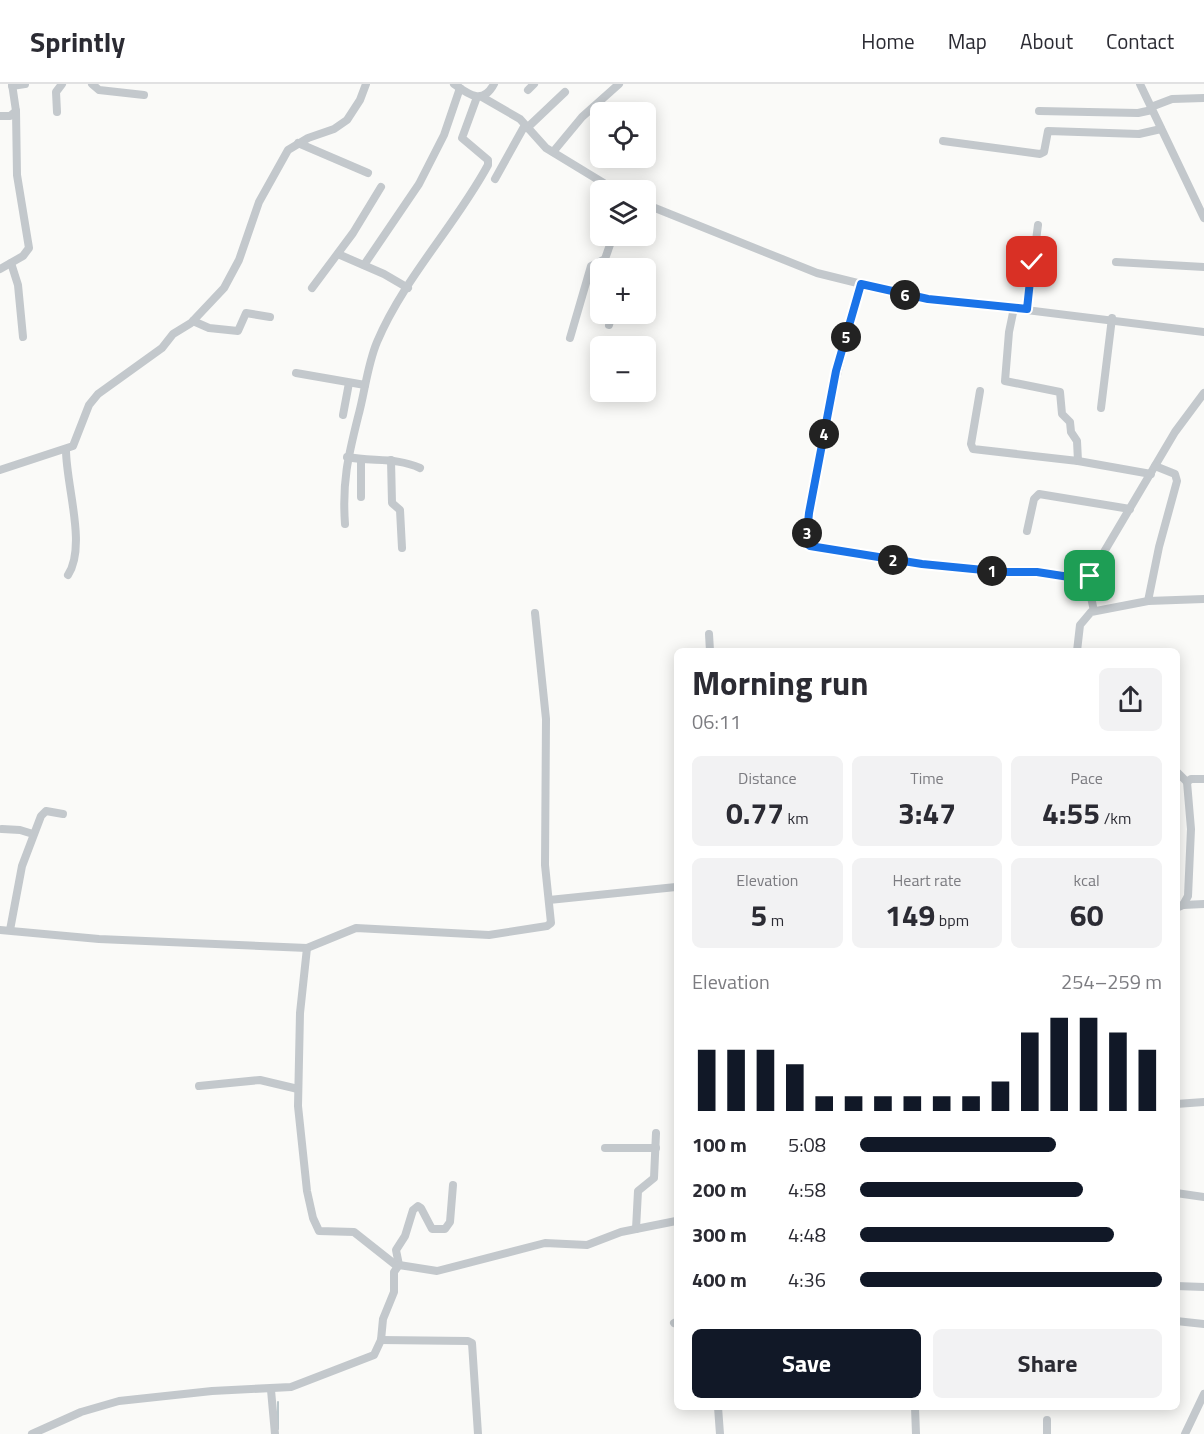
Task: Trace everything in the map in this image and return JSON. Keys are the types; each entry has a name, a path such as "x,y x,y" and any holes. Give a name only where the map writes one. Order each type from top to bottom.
{"street":[{"path":"0,270 23,256 29,248 17,175 16,111 12,85 25,84"},
{"path":"57,112 56,92 62,84"},
{"path":"92,84 99,90 144,95"},
{"path":"0,470 66,450 78,441 89,405 98,394 162,348 173,334 193,321 230,279 259,202 283,157 298,143 340,126 352,114 366,84"},
{"path":"494,84 488,94 480,97 462,138 489,163 501,169"},
{"path":"553,152 582,117 620,84"},
{"path":"1140,84 1203,212"},
{"path":"364,265 419,184 444,135 457,86 514,115 539,142 599,180"},
{"path":"495,179 526,127 565,92"},
{"path":"1039,111 1138,112 1152,109 1172,99 1204,99"},
{"path":"0,116 13,115 16,111"},
{"path":"943,141 1040,154 1044,152 1046,134 1050,131 1139,134 1161,129"},
{"path":"298,143 368,173"},
{"path":"345,524 343,500 347,457 377,341 408,288 463,208 489,163"},
{"path":"312,288 338,254 381,187"},
{"path":"656,208 817,273 861,284 928,299 1112,318 1204,332"},
{"path":"1027,309 1038,225"},
{"path":"338,254 408,288"},
{"path":"1116,262 1204,267"},
{"path":"11,263 18,285 23,337"},
{"path":"570,338 590,269"},
{"path":"861,284 836,371 809,513 806,545 916,563 1004,572 1037,572 1087,579"},
{"path":"1014,308 1009,332 1005,381 1060,393 1062,414 1070,422 1071,432 1077,441 1078,461"},
{"path":"193,321 209,328 239,331 246,313 270,317"},
{"path":"1101,408 1112,318"},
{"path":"296,374 365,385"},
{"path":"343,415 349,382"},
{"path":"980,391 972,448 1175,474 1177,481 1159,547 1148,601"},
{"path":"1094,611 1087,579 1175,432 1204,393"},
{"path":"66,450 67,478 75,516 76,557 68,575"},
{"path":"347,457 362,460 404,461 420,468"},
{"path":"361,497 362,460"},
{"path":"391,460 392,503 400,510 402,548"},
{"path":"1027,531 1034,499 1039,494 1130,509"},
{"path":"1077,648 1081,621 1094,611 1148,601 1204,599"},
{"path":"0,930 99,939 307,948 356,928 489,935 539,929 551,923 544,835 546,719 535,613"},
{"path":"709,634 710,648"},
{"path":"1180,775 1187,782 1191,844 1188,896 1180,906"},
{"path":"1187,782 1191,779 1204,779"},
{"path":"10,930 22,866 33,834 43,813 63,814"},
{"path":"2,829 33,834"},
{"path":"549,900 674,887"},
{"path":"1180,906 1204,904"},
{"path":"307,948 300,1013 298,1089 305,1180 316,1226 322,1232 354,1232 398,1266 437,1272 545,1243 587,1245 636,1229 674,1221"},
{"path":"199,1086 260,1080 298,1089"},
{"path":"1180,1104 1204,1102"},
{"path":"636,1229 637,1195 640,1189 654,1178 656,1133"},
{"path":"605,1148 656,1148"},
{"path":"32,1434 81,1412 119,1401 212,1391 271,1390 291,1387 374,1355 381,1340 382,1319 394,1292 398,1266 396,1251 405,1236 413,1209 418,1206 421,1208 432,1228 446,1229 450,1222 453,1185"},
{"path":"1180,1194 1204,1197"},
{"path":"1180,1286 1204,1287"},
{"path":"1180,1322 1204,1324"},
{"path":"381,1340 468,1341 472,1343 478,1434"},
{"path":"271,1390 275,1434"},
{"path":"1185,1434 1204,1394"},
{"path":"718,1410 720,1434"},
{"path":"915,1410 916,1434"},
{"path":"1047,1420 1047,1434"}],"waterway":[{"path":"278,1402 278,1429"}],"route":[{"path":"1032,262 1027,309 928,299 861,284 836,371 809,513 806,543 807,546 922,564 1004,572 1037,572 1082,579 1088,579 1090,576"}]}
